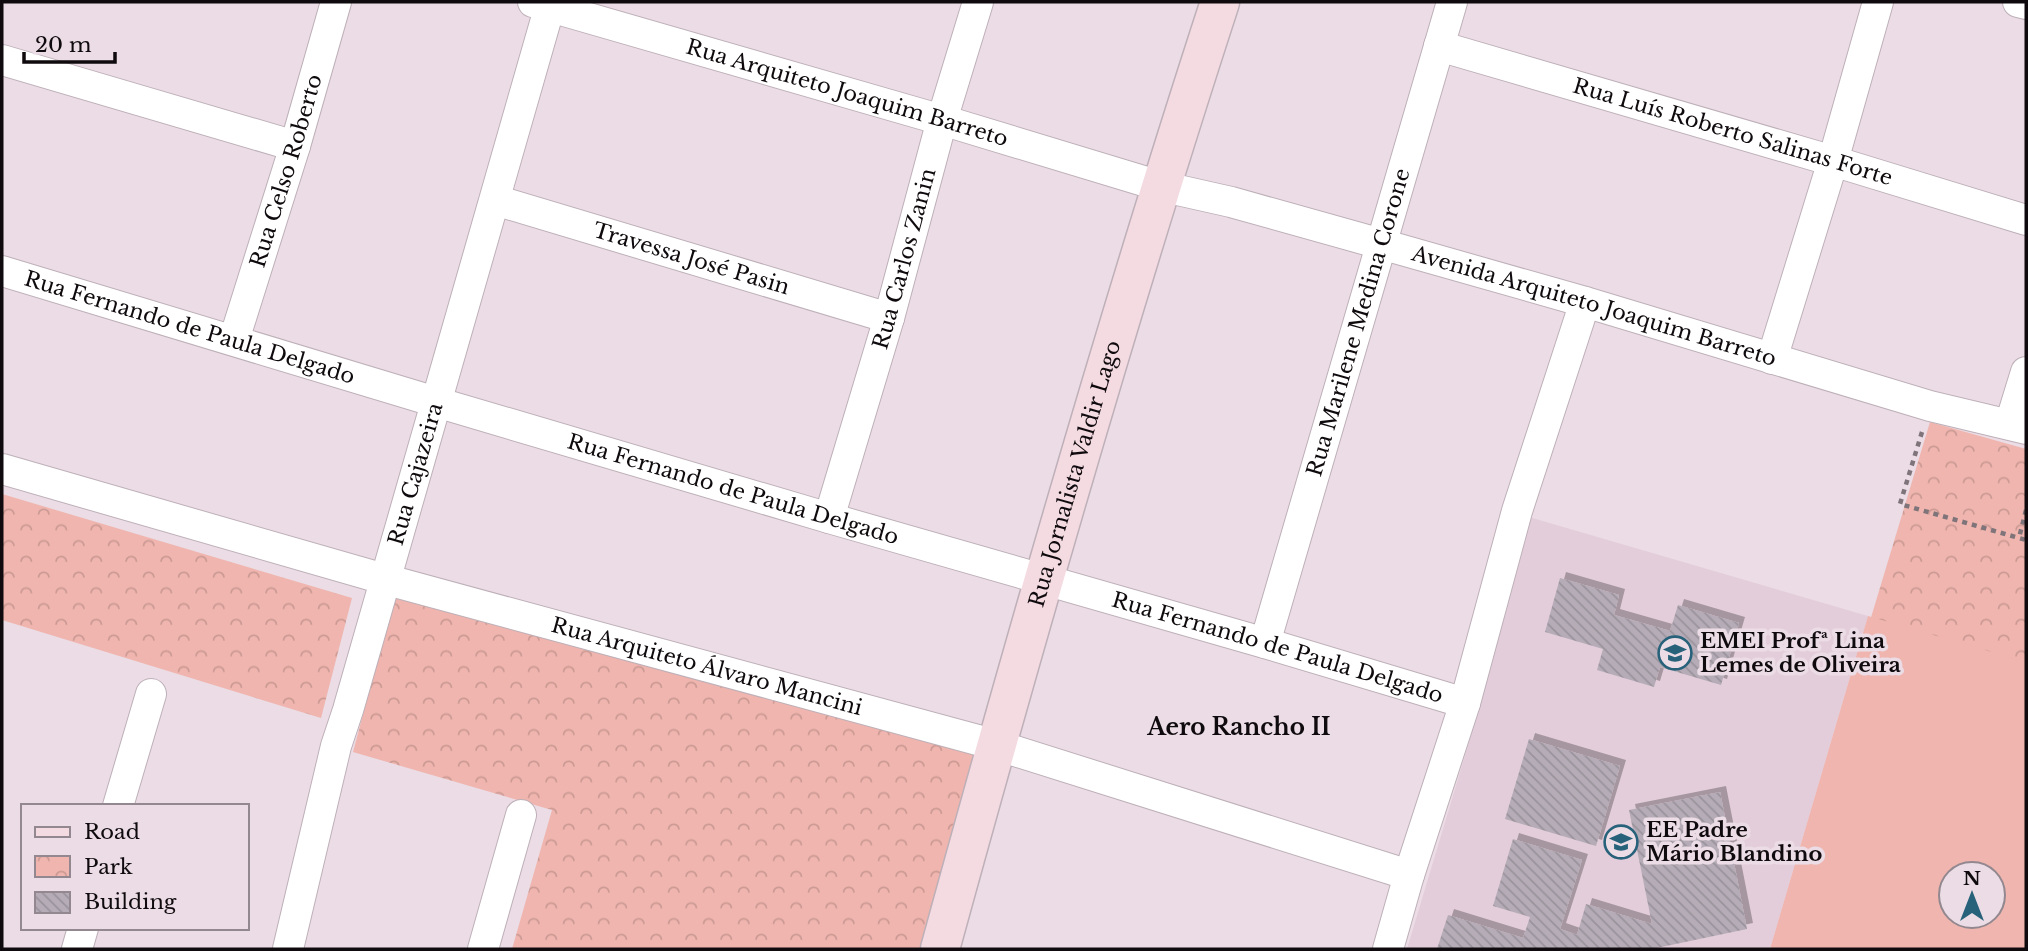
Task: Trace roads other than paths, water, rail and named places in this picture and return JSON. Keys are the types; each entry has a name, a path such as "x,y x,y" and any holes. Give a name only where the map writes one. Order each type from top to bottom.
{"street":[{"name":"Rua Celso Roberto","path":"234,340 295,146 336,2"},
{"name":"Rua Carlos Zanin","path":"829,518 889,318 978,2"},
{"name":"Rua Jornalista Valdir Lago","path":"940,949 996,745 1160,186 1220,2"},
{"name":"Rua Marilene Medina Corone","path":"1265,642 1452,2"},
{"path":"1772,359 1833,161 1878,2"},
{"path":"2018,2 2026,4"},
{"name":"Rua Arquiteto Joaquim Barreto","path":"545,3 1160,186"},
{"name":"Rua Cajazeira","path":"288,949 336,746 495,200 545,3"},
{"name":"Rua Luís Roberto Salinas Forte","path":"1439,46 2026,220"},
{"path":"2,60 295,146"},
{"name":"Avenida Arquiteto Joaquim Barreto","path":"1160,186 1231,202 1381,244 1585,302 1930,406 2018,427"},
{"name":"Travessa José Pasin","path":"495,200 889,318"},
{"name":"Rua Fernando de Paula Delgado","path":"2,271 436,402 829,518 1265,642 1465,703"},
{"path":"1388,949 1465,703 1517,511 1585,302"},
{"path":"2018,427 2026,372"},
{"name":"Rua Arquiteto Álvaro Mancini","path":"2,469 384,579 996,745 1409,875"},
{"path":"119,804 151,694"},
{"path":"483,949 520,815"},
{"path":"76,949 82,930"}],"place":[{"name":"EMEI Profª Lina Lemes de Oliveira","path":"1675,653"},
{"name":"EE Padre Mário Blandino","path":"1621,842"}],"district":[{"name":"Aero Rancho II","path":"1239,727"}]}
